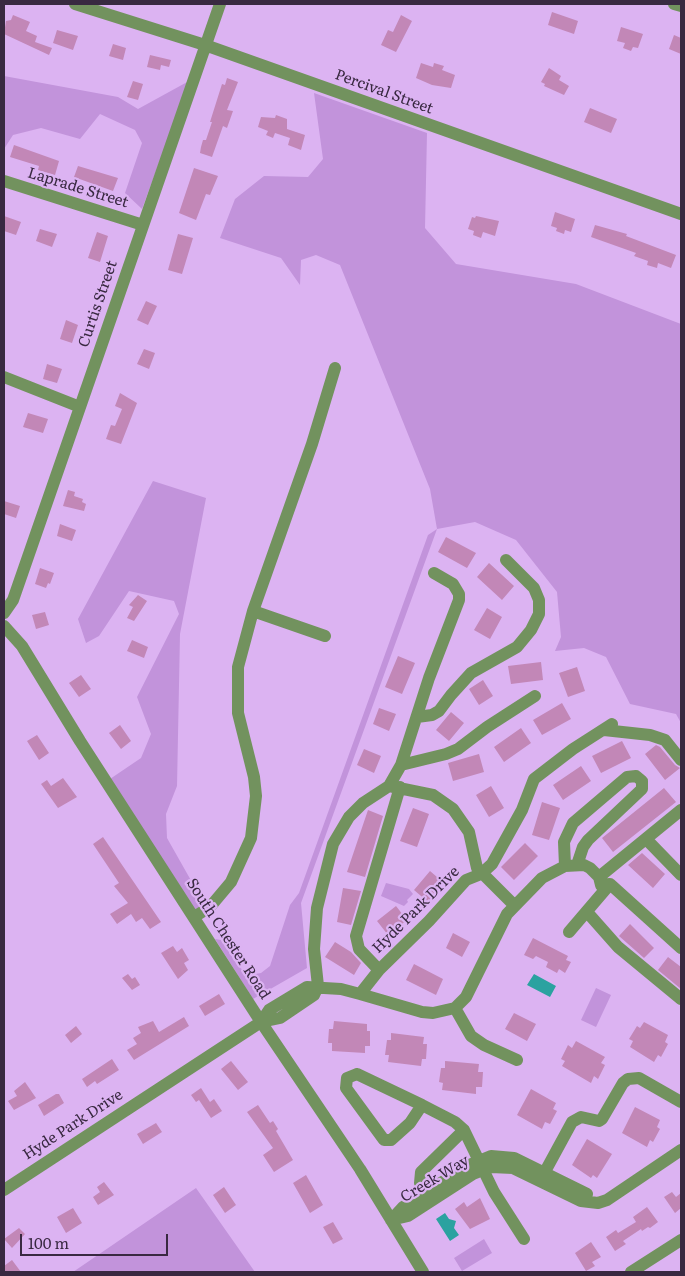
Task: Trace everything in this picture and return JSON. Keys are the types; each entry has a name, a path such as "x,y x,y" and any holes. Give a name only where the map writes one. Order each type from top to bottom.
{"street":[{"name":"Curtis Street","path":"4,613 13,600 220,4"},
{"path":"674,4 681,6"},
{"name":"Percival Street","path":"83,5 205,46 681,214"},
{"name":"Laprade Street","path":"4,181 143,225"},
{"path":"194,917 214,904 231,882 251,838 255,803 254,777 238,713 236,692 238,667 253,611 312,444 335,368"},
{"path":"4,377 80,407"},
{"path":"417,717 432,715 439,711 466,678 485,664 517,647 531,630 539,614 539,600 534,588 506,560"},
{"path":"379,970 359,949 356,936 394,786 459,600 459,594 453,584 434,573"},
{"path":"253,611 325,636"},
{"name":"South Chester Road","path":"4,626 22,646 77,736 261,1022 360,1169 423,1272"},
{"path":"402,765 446,754 458,749 487,726 535,696"},
{"path":"515,906 481,874 492,864 522,810 534,779 573,749 608,727 650,735 665,740 681,760"},
{"path":"636,776 642,781 642,789 588,840 571,866 564,842 573,823 627,777 636,776"},
{"path":"318,986 314,929 317,908 333,844 349,817 363,803 394,786"},
{"name":"Hyde Park Drive","path":"4,1190 261,1022 269,1010 307,986 318,986 360,994 379,970 429,921 466,880 481,874 474,860 468,832 453,809 433,796 394,786"},
{"path":"599,877 681,810"},
{"path":"646,840 681,875"},
{"path":"360,994 422,1012 433,1013 455,1008 466,997 499,926 515,906 542,878 571,866 590,868 599,877 601,884 610,884 681,948"},
{"path":"569,932 610,884"},
{"path":"587,912 618,947 681,998"},
{"path":"455,1008 471,1036 484,1045 517,1060"},
{"path":"422,1105 401,1132 387,1141 384,1140 352,1095 346,1083 352,1076 364,1075 455,1122 464,1130 480,1165 524,1240"},
{"path":"542,1177 572,1122 582,1117 599,1121 602,1119 623,1082 628,1079 640,1078 681,1102"},
{"path":"425,1193 420,1183 421,1172 464,1130"},
{"name":"Creek Way","path":"391,1220 403,1207 425,1193 480,1165 503,1156 514,1158 542,1177 590,1195 606,1193 632,1182 681,1150"},
{"name":"Creek Way","path":"391,1220 408,1216 480,1165"},
{"path":"631,1272 681,1240"}],"shaded area":[{"path":"4,76 118,97 138,109 189,81 142,209 125,193 142,143 135,130 100,114 80,139 41,128 13,135 4,149"},
{"path":"314,93 427,133 425,228 456,264 576,284 681,324 681,723 676,714 630,704 606,657 584,648 555,651 561,637 557,592 516,540 475,522 437,529 430,489 340,265 316,255 301,260 300,285 281,258 220,238 235,199 264,176 308,177 323,159"},
{"path":"153,481 206,498 180,634 177,786 166,814 167,838 193,884 203,914 201,919 110,779 141,758 151,734 137,697 179,614 174,601 129,591 99,636 86,643 78,619"},
{"path":"437,529 301,903 307,968 253,999 215,939 221,940 238,966 249,975 261,973 270,966 290,905 299,893 428,535"},
{"path":"386,883 409,889 413,894 404,906 381,896"},
{"path":"534,974 556,986 550,997 527,985"},
{"path":"596,988 611,995 596,1027 581,1020"},
{"path":"196,1188 255,1272 73,1272"},
{"path":"445,1213 449,1219 456,1221 454,1228 459,1235 450,1241 436,1219"},
{"path":"484,1239 492,1253 462,1271 454,1258"}],"building":[{"path":"552,12 578,21 574,34 548,25"},
{"path":"13,15 30,22 26,31 37,36 35,42 52,48 49,55 4,34 6,21 11,20"},
{"path":"401,15 412,21 396,52 381,45 388,30 393,32"},
{"path":"621,27 643,34 638,48 633,47 631,51 623,48 625,43 617,41"},
{"path":"57,30 78,36 73,50 53,43"},
{"path":"674,35 681,38 681,54 669,49"},
{"path":"113,44 126,48 123,60 109,56"},
{"path":"150,55 171,60 169,67 161,65 160,70 147,67"},
{"path":"421,63 433,67 434,63 444,66 442,70 455,75 451,88 432,85 416,78"},
{"path":"549,68 561,76 559,80 569,86 564,95 544,86 545,84 541,82"},
{"path":"227,78 238,82 227,110 233,111 227,128 223,126 212,157 200,153 201,147 203,140 206,140 212,122 210,122 222,84 225,85"},
{"path":"133,81 143,84 138,100 127,97"},
{"path":"590,108 617,119 611,133 584,122"},
{"path":"276,115 287,119 287,129 305,135 301,150 288,145 290,138 275,133 273,138 266,135 268,131 258,127 261,117 275,118"},
{"path":"14,145 59,161 55,175 38,170 39,166 10,157"},
{"path":"78,166 118,178 113,191 74,177"},
{"path":"194,168 218,176 210,195 206,194 196,220 179,213"},
{"path":"555,212 575,219 571,232 565,230 564,234 556,231 557,228 551,226"},
{"path":"4,216 21,222 16,235 4,231"},
{"path":"476,216 499,221 495,236 483,232 481,238 473,235 474,231 468,229 472,217 475,218"},
{"path":"595,225 627,234 626,236 676,255 671,268 658,263 657,268 647,265 648,261 634,256 636,253 591,237"},
{"path":"40,229 57,234 52,247 36,241"},
{"path":"97,232 108,236 100,262 88,258"},
{"path":"178,234 193,238 182,274 168,270"},
{"path":"146,301 157,306 148,325 137,320"},
{"path":"66,320 78,325 72,343 60,339"},
{"path":"144,349 155,353 149,369 137,364"},
{"path":"47,364 62,369 57,383 43,379"},
{"path":"120,393 137,403 121,444 106,439 111,425 115,426 122,409 115,406"},
{"path":"28,413 48,419 43,433 23,427"},
{"path":"68,490 75,492 74,496 83,499 82,502 86,504 84,511 63,506"},
{"path":"4,501 20,506 16,518 4,514"},
{"path":"60,524 76,530 72,541 57,536"},
{"path":"446,537 476,553 467,568 438,552"},
{"path":"489,563 514,586 502,600 477,577"},
{"path":"40,568 54,573 50,584 48,583 46,588 35,584"},
{"path":"138,595 147,601 134,621 127,618 133,607 129,605"},
{"path":"487,608 502,617 490,639 474,630"},
{"path":"45,612 49,625 36,629 32,615"},
{"path":"132,640 148,647 144,658 127,651"},
{"path":"398,656 415,663 402,694 385,687"},
{"path":"541,662 543,680 511,684 508,666"},
{"path":"577,667 585,691 568,697 559,673"},
{"path":"81,675 91,689 79,697 69,683"},
{"path":"483,680 493,696 479,705 469,689"},
{"path":"562,703 571,719 542,735 533,720"},
{"path":"379,708 396,714 389,731 373,724"},
{"path":"451,712 464,723 449,741 436,730"},
{"path":"120,725 131,741 121,749 109,733"},
{"path":"521,728 531,743 504,762 494,747"},
{"path":"37,735 49,753 39,760 27,741"},
{"path":"622,741 631,758 601,773 592,756"},
{"path":"656,745 680,768 665,780 645,754"},
{"path":"364,749 381,756 374,773 357,765"},
{"path":"479,754 484,772 453,781 448,763"},
{"path":"581,766 591,781 563,800 553,785"},
{"path":"63,778 77,797 58,808 41,784 47,780 51,786"},
{"path":"491,786 504,808 489,817 476,795"},
{"path":"664,788 676,802 613,852 602,838"},
{"path":"542,802 560,808 549,840 532,835"},
{"path":"413,808 429,814 417,847 400,841"},
{"path":"368,810 383,816 365,877 347,872"},
{"path":"103,837 161,922 150,929 142,918 136,922 131,914 117,924 110,914 128,903 114,886 119,883 93,844"},
{"path":"525,843 538,856 514,880 501,867"},
{"path":"642,853 665,874 653,888 628,865"},
{"path":"430,871 444,883 428,902 414,890"},
{"path":"343,888 361,891 351,925 337,922"},
{"path":"396,906 407,920 388,935 377,921"},
{"path":"630,924 654,948 644,958 619,936"},
{"path":"453,933 470,942 462,957 446,948"},
{"path":"533,938 568,956 566,960 571,962 565,973 559,969 557,973 546,967 548,962 536,956 533,959 524,955"},
{"path":"335,942 351,952 361,963 354,975 325,957"},
{"path":"173,946 177,952 182,948 189,960 184,963 188,970 178,979 161,953"},
{"path":"668,957 681,967 681,989 658,970"},
{"path":"414,964 443,979 436,995 406,980"},
{"path":"128,974 132,979 135,977 140,985 132,990 122,978"},
{"path":"219,994 225,1004 205,1016 199,1006"},
{"path":"514,1013 536,1024 527,1041 505,1029"},
{"path":"184,1017 189,1026 134,1060 127,1050 137,1044 133,1038 141,1033 138,1027 153,1021 159,1032"},
{"path":"334,1021 367,1024 367,1031 370,1031 370,1046 365,1046 365,1053 332,1051 332,1043 328,1043 329,1029 333,1029"},
{"path":"644,1022 668,1035 665,1042 668,1044 661,1057 658,1055 654,1062 630,1047 633,1041 629,1039 637,1026 640,1028"},
{"path":"76,1026 82,1034 71,1043 65,1035"},
{"path":"391,1033 424,1037 423,1044 427,1044 426,1059 422,1059 421,1066 388,1062 389,1055 385,1055 387,1040 391,1040"},
{"path":"576,1041 605,1057 601,1063 605,1065 598,1079 594,1076 591,1083 562,1066 565,1061 561,1059 568,1045 572,1048"},
{"path":"112,1059 119,1070 97,1084 95,1081 87,1087 82,1079"},
{"path":"231,1061 248,1082 238,1090 221,1069"},
{"path":"445,1061 479,1064 478,1072 483,1072 482,1087 476,1087 476,1094 442,1090 443,1083 439,1082 441,1068 445,1068"},
{"path":"25,1082 36,1098 14,1110 8,1101 17,1096 14,1091"},
{"path":"201,1088 210,1102 214,1099 222,1111 211,1118 199,1100 196,1102 191,1095"},
{"path":"531,1089 556,1103 553,1109 557,1111 550,1124 545,1122 542,1129 517,1115"},
{"path":"59,1094 64,1103 44,1116 38,1105"},
{"path":"258,1105 270,1123 273,1121 278,1129 276,1131 293,1160 274,1172 263,1155 273,1148 247,1112"},
{"path":"635,1107 660,1120 657,1127 660,1129 653,1142 650,1140 647,1147 622,1133"},
{"path":"156,1123 162,1132 143,1144 137,1134"},
{"path":"587,1139 612,1154 597,1178 593,1175 591,1178 572,1165"},
{"path":"306,1175 323,1205 310,1213 293,1183"},
{"path":"104,1182 114,1195 98,1205 93,1197 100,1192 97,1187"},
{"path":"224,1187 236,1205 225,1213 213,1195"},
{"path":"672,1192 676,1197 681,1193 681,1208 675,1213 664,1197"},
{"path":"480,1198 490,1219 470,1229 455,1209 464,1202 467,1207"},
{"path":"647,1207 658,1222 650,1228 648,1227 642,1231 641,1229 623,1241 626,1244 615,1251 606,1237 616,1230 618,1233 636,1222 633,1217"},
{"path":"73,1208 82,1223 66,1233 57,1217"},
{"path":"333,1222 343,1239 333,1244 323,1227"},
{"path":"19,1228 25,1234 12,1248 4,1239"},
{"path":"591,1242 601,1257 592,1262 595,1266 586,1271 575,1253"},
{"path":"12,1260 21,1272 4,1272 4,1266"}]}
